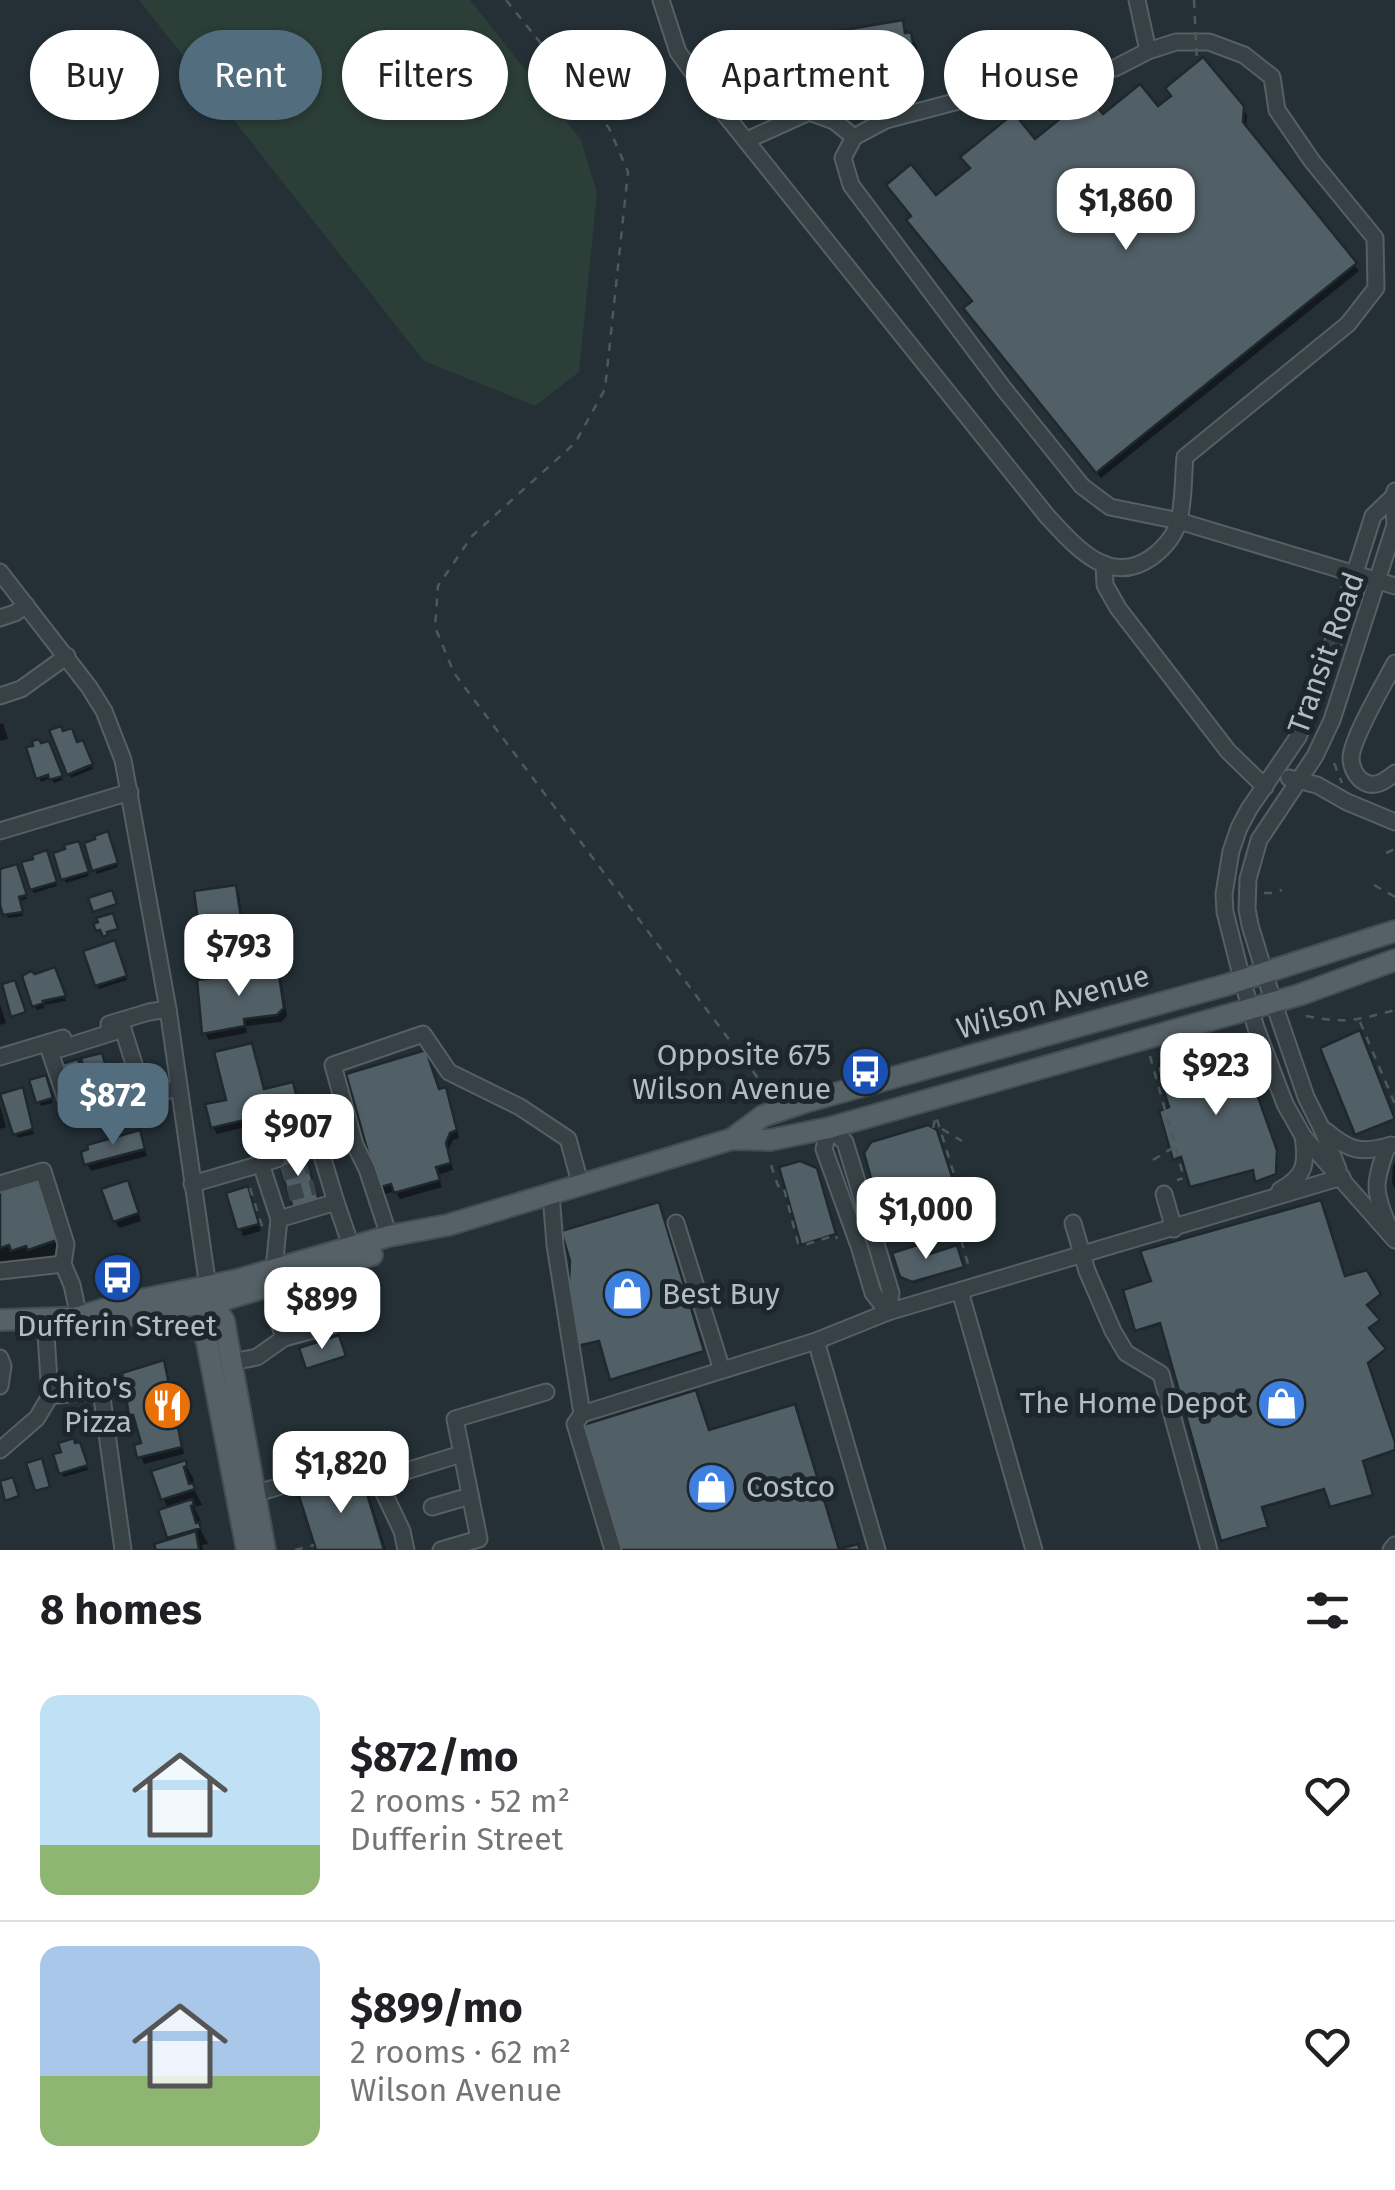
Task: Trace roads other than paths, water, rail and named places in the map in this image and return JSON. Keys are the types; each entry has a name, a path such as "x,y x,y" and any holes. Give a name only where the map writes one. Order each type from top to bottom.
{"main road":[{"name":"Wilson Avenue","path":"732,1140 762,1116 1242,979 1395,931"},
{"name":"Wilson Avenue","path":"209,1294 351,1246 448,1225 732,1140 770,1140 829,1128 1299,995 1395,960"},
{"path":"820,1098 829,1128"},
{"name":"Wilson Avenue","path":"0,1320 80,1317 120,1304 326,1279 448,1225"},
{"path":"209,1294 224,1321 266,1550"},
{"path":"209,1294 204,1327 247,1550"}],"street":[{"path":"661,0 678,52 1047,516 1080,550 1118,567 1139,566 1169,542 1179,521 1185,458 1348,324 1376,288 1375,238 1312,161 1277,110 1272,78 1244,54 1209,42 1176,42 1116,68 886,120 854,137 843,158 852,184 1082,486 1110,507 1179,521 1395,586"},
{"path":"1137,0 1148,51"},
{"path":"747,140 808,112 834,121 854,137"},
{"name":"Transit Road","path":"1342,1177 1303,1136 1285,1104 1242,979 1225,912 1226,875 1239,828 1298,737 1317,692 1373,516 1394,494"},
{"name":"Transit Road","path":"1342,1177 1306,1097 1272,1002 1250,926 1248,879 1259,840 1314,756 1332,720 1395,525 1394,494"},
{"path":"1104,564 1105,584 1118,608 1228,751 1270,780 1317,785 1395,822"},
{"path":"0,572 96,699 123,760 168,1009 209,1294"},
{"path":"0,618 26,605"},
{"path":"0,696 21,689 67,656"},
{"path":"1395,662 1351,755 1352,767 1364,782 1382,782 1395,773"},
{"path":"0,831 130,792"},
{"path":"0,1057 48,1048 149,1012 168,1009"},
{"path":"98,1032 123,1029 144,1096 178,1088"},
{"path":"388,1236 367,1169 355,1145 333,1065 423,1034 449,1072 520,1107 568,1139 581,1186"},
{"path":"48,1048 70,1111"},
{"path":"829,1128 824,1149 873,1293 888,1312"},
{"path":"1322,1129 1358,1151 1391,1146"},
{"path":"1254,1203 1294,1182 1306,1158 1303,1136"},
{"path":"1391,1146 1376,1177 1376,1196 1394,1239"},
{"path":"311,1159 322,1185 336,1202 351,1246"},
{"path":"192,1184 271,1169 280,1196 274,1269"},
{"path":"0,1184 42,1171 66,1244 63,1264 80,1317"},
{"path":"612,1550 575,1424 582,1414 816,1341 888,1312 1342,1177 1394,1239"},
{"path":"551,1194 555,1245 582,1414"},
{"path":"1164,1194 1174,1229"},
{"path":"279,1219 336,1202"},
{"path":"676,1223 722,1370"},
{"path":"1074,1223 1113,1332 1126,1353 1161,1374 1209,1550"},
{"path":"0,1271 63,1264"},
{"path":"232,1362 257,1357 282,1331 332,1325 332,1296 326,1279 280,1304 282,1331"},
{"path":"960,1290 1034,1550"},
{"path":"0,1450 37,1418 50,1396 45,1319"},
{"path":"816,1341 878,1550"},
{"path":"0,1358 0,1386"},
{"path":"50,1396 101,1390 123,1550"},
{"path":"440,1550 479,1539 456,1419 546,1392"},
{"path":"403,1472 461,1454"},
{"path":"254,1494 356,1464 374,1470 402,1531 406,1550"},
{"path":"432,1507 470,1496"}],"tunnel":[{"path":"282,1174 308,1166"},
{"path":"288,1194 315,1187"}],"place":[{"name":"Opposite 675 Wilson Avenue","path":"866,1072"},
{"name":"Dufferin Street","path":"117,1277"},
{"name":"Best Buy","path":"627,1294"},
{"name":"The Home Depot","path":"1282,1403"},
{"name":"Chito's Pizza","path":"167,1405"},
{"name":"Costco","path":"711,1487"}]}
